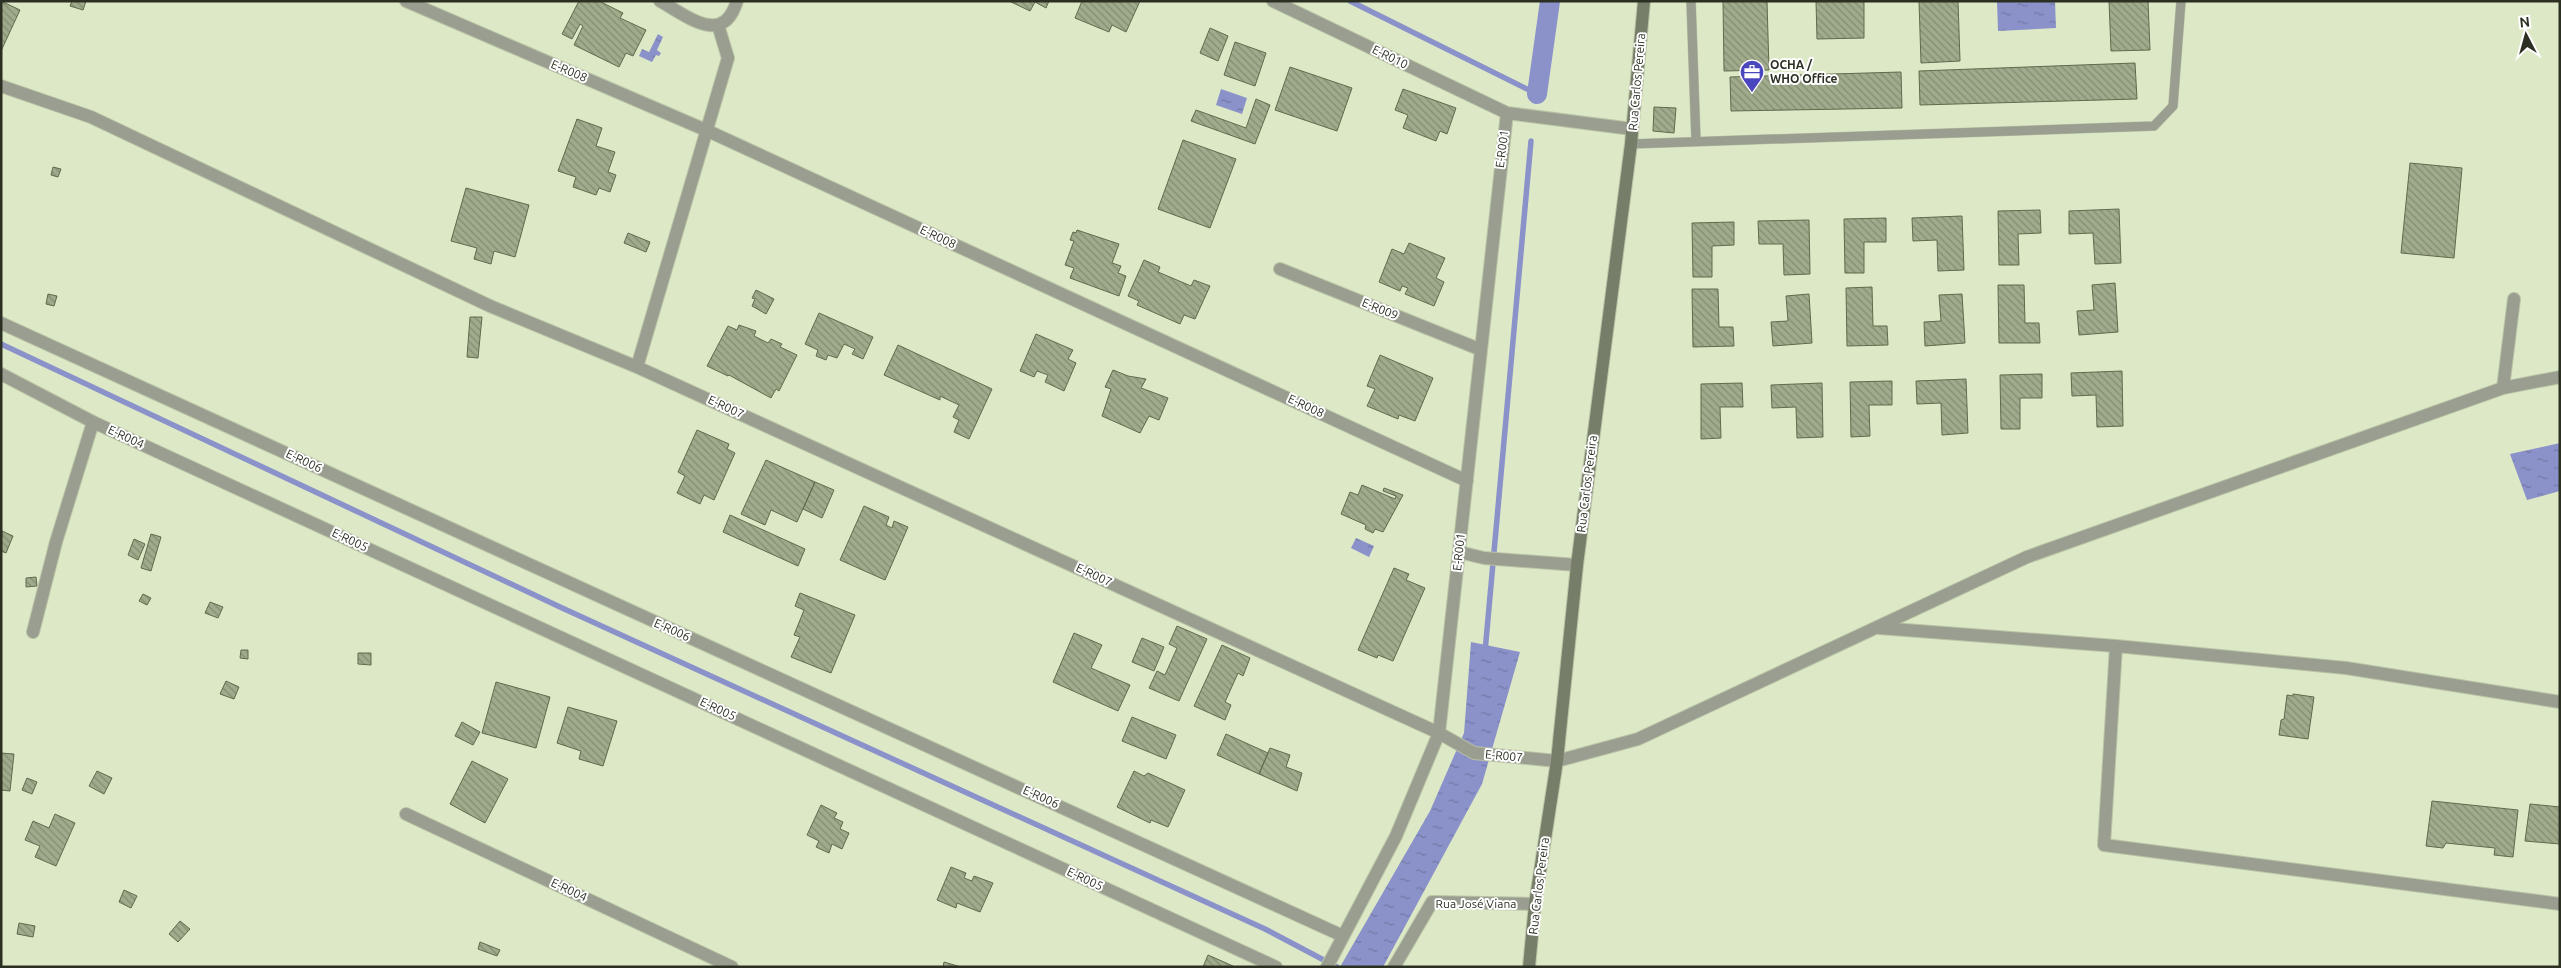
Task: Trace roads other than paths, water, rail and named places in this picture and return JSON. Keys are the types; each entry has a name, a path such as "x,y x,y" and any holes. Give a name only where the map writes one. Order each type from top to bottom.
{"street":[{"name":"E-R008","path":"406,1 708,131 1467,480"},
{"path":"660,1 706,26 718,25 732,15 737,1"},
{"name":"E-R010","path":"1273,1 1507,113 1632,129"},
{"name":"Rua Carlos Pereira","path":"1529,967 1535,904 1556,761 1577,565 1631,144 1644,1"},
{"path":"637,367 728,58 718,25"},
{"name":"E-R007","path":"1,86 91,117 490,306 637,367 1439,733 1474,753 1556,761 1638,740 2028,558 2503,388 2560,377"},
{"name":"E-R001","path":"1326,967 1396,836 1439,733 1467,480 1479,349 1507,113"},
{"name":"E-R009","path":"1280,269 1479,349"},
{"path":"2503,388 2514,299"},
{"name":"E-R006","path":"1,323 1343,936"},
{"name":"E-R004","path":"1,374 93,422 159,452"},
{"path":"33,632 56,542 93,422"},
{"name":"E-R005","path":"159,452 1276,967"},
{"path":"1459,552 1484,558 1577,565"},
{"path":"1876,628 2116,646 2346,668 2560,702"},
{"path":"2116,646 2104,845 2560,904"},
{"name":"E-R004","path":"406,814 732,967"},
{"name":"Rua José Viana","path":"1394,967 1432,902 1535,904"}],"lane":[{"path":"1691,1 1696,141"},
{"path":"1631,144 2154,126 2174,106 2181,1"}],"water":[{"path":"1997,1 2055,1 2056,28 1998,31"},
{"path":"658,34 663,37 657,50 661,53 659,56 656,55 652,62 639,56 642,49 649,52"},
{"path":"1221,89 1247,98 1242,114 1216,105"},
{"path":"2560,443 2560,491 2527,500 2510,454"},
{"path":"1356,538 1374,546 1369,557 1351,548"},
{"path":"1471,642 1520,652 1482,784 1383,967 1340,967 1430,811 1464,733"}],"waterway":[{"path":"1350,1 1537,94"},
{"path":"1537,94 1550,1"},
{"path":"1485,652 1531,141"},
{"path":"1,344 560,607 1265,929 1337,967"}],"place":[{"name":"OCHA / WHO Office","path":"1752,93"}]}
